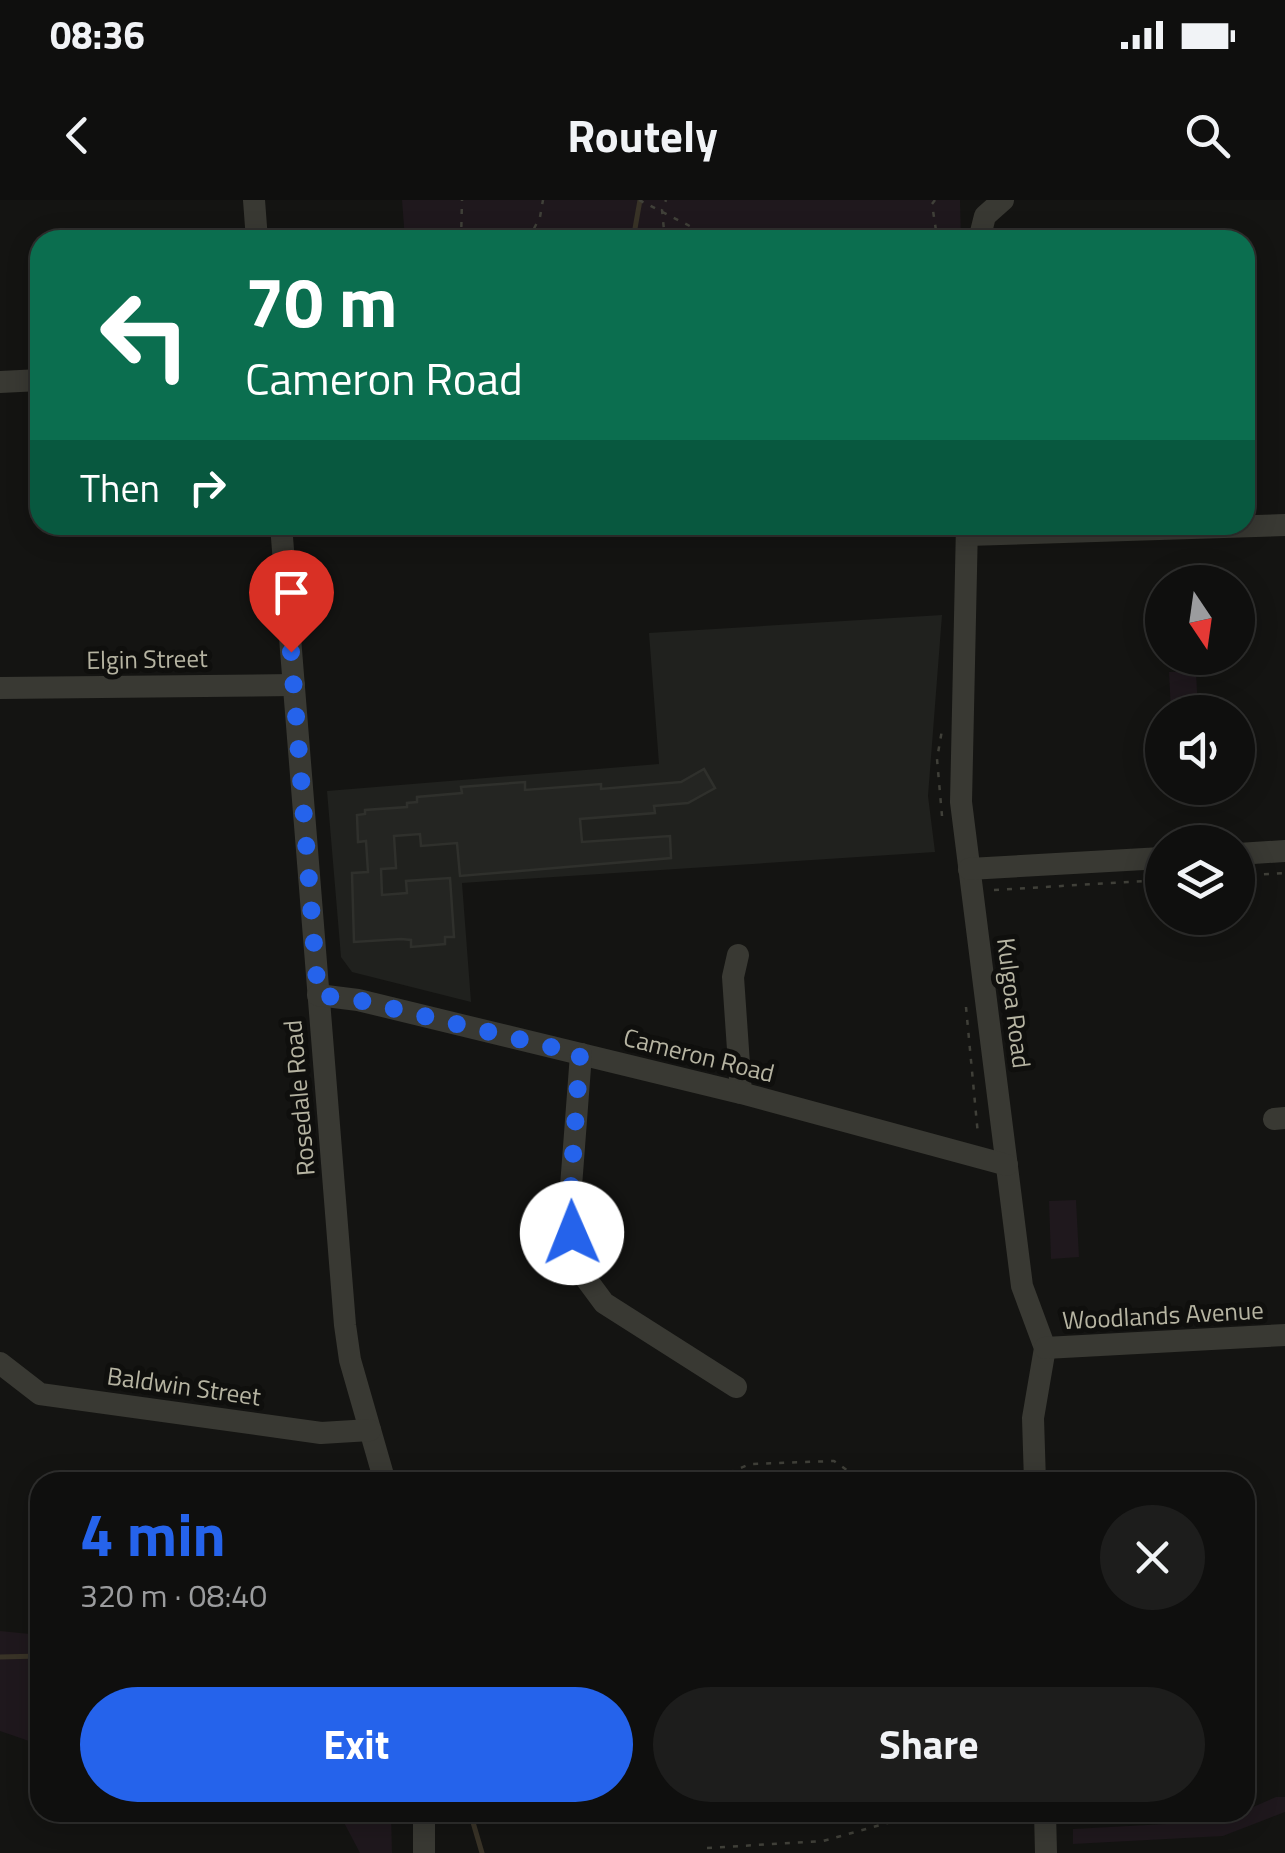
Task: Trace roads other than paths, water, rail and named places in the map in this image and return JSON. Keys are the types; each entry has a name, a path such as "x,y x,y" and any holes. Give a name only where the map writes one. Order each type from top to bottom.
{"street":[{"path":"254,200 256,230"},
{"path":"982,230 985,216 1003,200"},
{"path":"0,382 30,380"},
{"path":"1255,525 1285,525"},
{"name":"Rosedale Road","path":"281,535 346,1338 382,1472"},
{"name":"Kulgoa Road","path":"967,535 962,802 1022,1286 1044,1348 1034,1418 1035,1472"},
{"name":"Elgin Street","path":"0,688 294,684"},
{"path":"1255,853 1285,851"},
{"path":"969,869 1145,859"},
{"path":"738,955 734,976 741,1092"},
{"name":"Cameron Road","path":"318,995 358,1000 741,1092 1006,1164"},
{"path":"580,1054 569,1214 581,1272 604,1303 736,1387"},
{"name":"Woodlands Avenue","path":"1044,1348 1285,1336"},
{"name":"Baldwin Street","path":"0,1363 40,1394 321,1433 370,1430"},
{"path":"424,1822 424,1853"},
{"path":"1044,1822 1046,1853"}],"waterway":[{"path":"635,230 640,200"},
{"path":"0,1657 30,1656"},
{"path":"473,1822 482,1853"}]}
